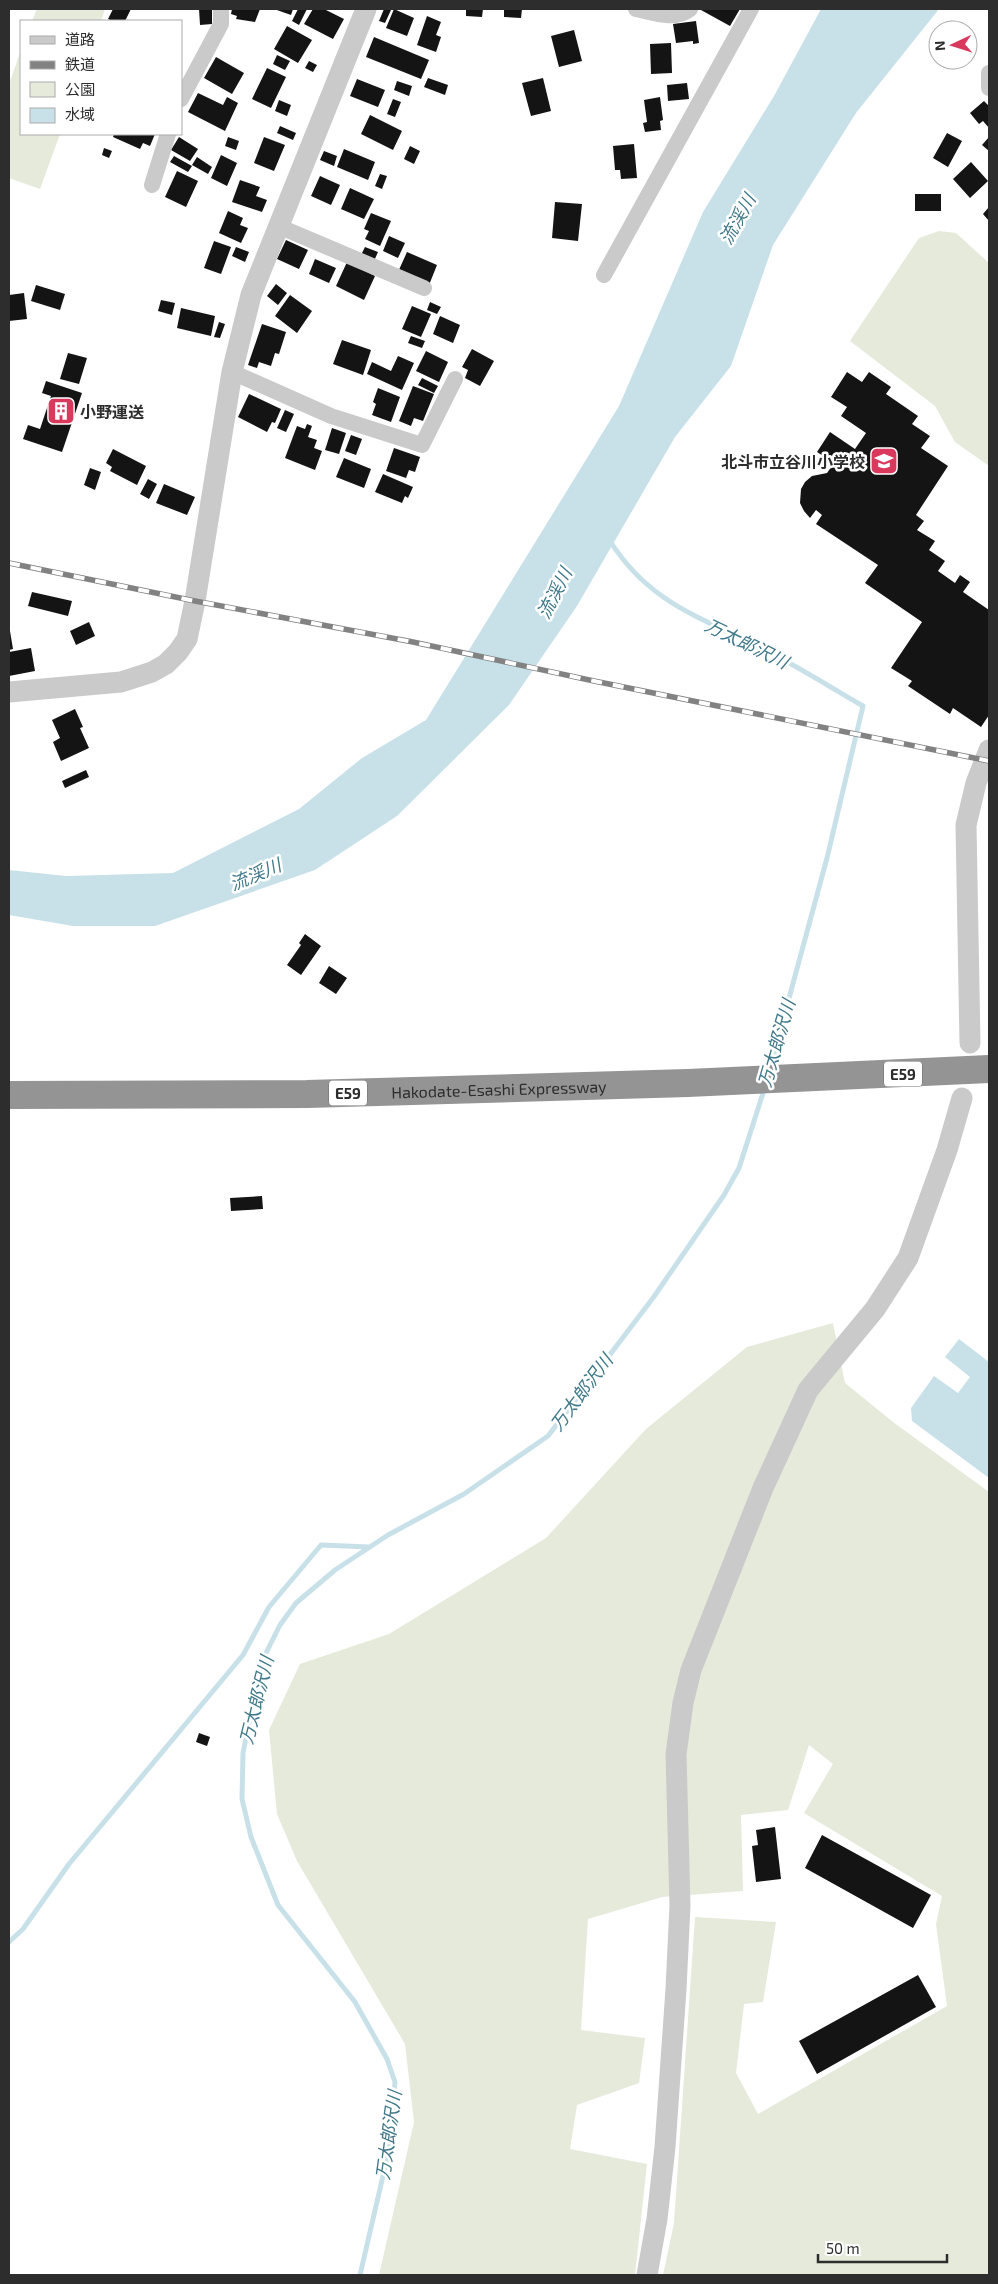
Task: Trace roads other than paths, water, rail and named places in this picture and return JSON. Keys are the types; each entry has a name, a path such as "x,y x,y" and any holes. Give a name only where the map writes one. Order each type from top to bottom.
{"highway":[{"name":"Hakodate-Esashi Expressway","path":"9,1095 307,1094 688,1083 989,1069"}],"street":[{"path":"182,97 221,24 221,9"},
{"path":"9,692 121,682 152,672 166,664 187,639 195,602 232,372 251,295 366,9"},
{"path":"636,9 662,15 683,14 690,9"},
{"path":"604,275 751,9"},
{"path":"989,73 989,88"},
{"path":"152,186 168,135"},
{"path":"278,226 424,288"},
{"path":"232,372 331,416 422,445 455,378"},
{"path":"970,1043 966,824 976,783 989,750"},
{"path":"647,2275 657,2219 665,2147 676,1989 680,1906 676,1754 683,1703 692,1670 763,1488 787,1432 808,1390 876,1309 908,1258 947,1150 962,1098"}],"water":[{"name":"流渓川","path":"821,9 939,9 930,20 928,20 928,23 856,113 773,245 731,366 675,437 577,606 509,705 397,816 315,870 155,926 73,926 9,915 9,870 66,876 173,873 299,809 362,758 426,720 619,406 703,212 774,96"},
{"path":"959,1339 989,1362 989,1478 912,1421 911,1408 934,1376 958,1393 970,1377 945,1357"}],"waterway":[{"name":"万太郎沢川","path":"610,541 642,580 678,607 801,669 863,706 827,858 769,1072"},
{"name":"万太郎沢川","path":"360,2275 389,2150 395,2082 387,2059 355,2002 278,1905 251,1837 242,1799 243,1753 261,1663 280,1625 296,1603 335,1570 388,1535 464,1494 548,1436 653,1298 724,1195 739,1168 765,1087"},
{"path":"9,1942 23,1929 69,1864 243,1655 269,1607 321,1545 369,1547"}],"railway":[{"path":"9,563 195,601 413,642 594,681 989,761"}],"place":[{"name":"小野運送","path":"61,411"},
{"name":"北斗市立谷川小学校","path":"884,461"}]}
